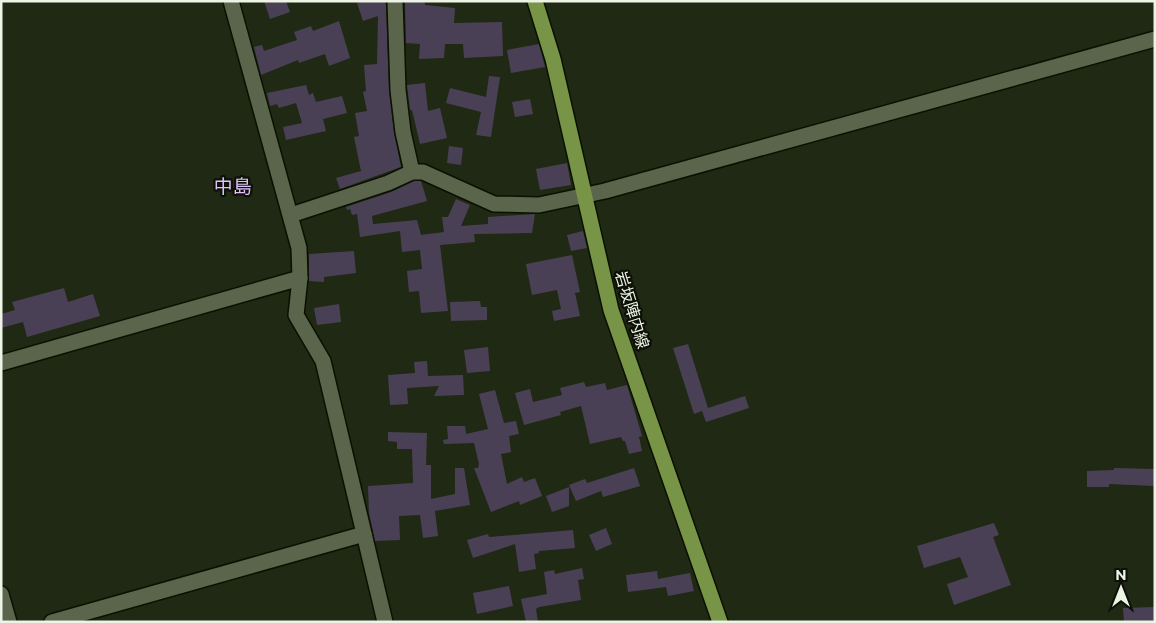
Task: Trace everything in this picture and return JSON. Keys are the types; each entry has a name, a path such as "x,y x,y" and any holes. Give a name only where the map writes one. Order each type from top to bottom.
{"main road":[{"name":"岩坂陣内線","path":"535,1 553,59 612,310 720,622"}],"street":[{"path":"231,1 299,248 300,278 296,314 323,361 385,622"},
{"path":"396,1 398,90 403,132 412,172"},
{"path":"290,215 388,183 412,172 423,172 494,204 539,205 584,195 957,96 1155,39"},
{"path":"1,363 300,278"},
{"path":"52,622 364,534"},
{"path":"1,594 9,622"}],"building":[{"path":"264,1 286,1 290,12 270,19"},
{"path":"385,1 386,5 389,91 394,133 401,167 340,189 336,178 361,171 354,137 359,136 355,113 367,111 363,92 366,91 364,65 377,64 378,16 363,21 357,3"},
{"path":"405,1 425,1 425,5 455,8 454,23 502,22 503,56 464,58 463,44 445,44 444,58 419,59 420,44 406,43"},
{"path":"339,21 350,58 329,66 325,54 299,63 298,60 261,75 254,47 262,45 264,51 297,40 294,32 311,26 313,31"},
{"path":"539,44 545,67 511,73 507,50"},
{"path":"489,76 500,77 491,137 476,135 481,112 446,103 450,88 486,97"},
{"path":"425,83 428,111 440,108 447,138 420,144 412,110 410,110 407,85"},
{"path":"306,85 309,95 313,93 316,102 342,96 347,113 323,119 326,131 286,140 283,127 302,123 296,103 279,108 277,104 270,106 267,93"},
{"path":"530,99 533,114 515,117 512,102"},
{"path":"449,146 463,148 461,165 447,163"},
{"path":"567,163 571,185 540,190 536,169"},
{"path":"414,181 421,181 427,201 372,216 373,224 417,220 421,235 444,232 442,217 448,217 456,199 470,205 461,226 488,224 488,217 535,214 532,233 474,234 475,242 440,245 448,311 421,313 419,291 409,292 407,271 422,269 420,250 402,252 400,231 360,237 357,214 352,215 350,209 347,210 346,207 391,192"},
{"path":"583,231 587,248 571,251 567,235"},
{"path":"354,251 356,273 324,277 324,282 309,281 309,254"},
{"path":"572,255 580,292 575,293 580,316 554,321 552,311 561,309 557,290 532,295 526,264"},
{"path":"64,288 68,302 93,294 100,316 27,337 23,322 1,328 1,314 15,310 12,302"},
{"path":"480,301 481,307 487,307 487,320 451,321 450,302"},
{"path":"339,304 341,322 317,325 314,308"},
{"path":"688,344 708,408 745,396 749,408 706,422 702,411 694,414 673,348"},
{"path":"488,347 490,371 467,373 464,350"},
{"path":"427,361 428,376 463,375 464,395 434,396 439,386 407,388 408,404 390,405 388,375 415,373 414,362"},
{"path":"584,382 586,387 605,383 607,390 627,385 642,436 639,437 642,451 629,454 625,441 621,437 590,444 581,406 560,412 561,415 524,425 515,393 530,389 533,402 562,395 560,388"},
{"path":"495,390 504,423 516,421 519,434 509,436 511,452 501,454 507,484 522,477 524,482 535,478 542,496 520,505 519,501 491,512 474,468 478,468 479,464 474,443 444,444 443,440 448,439 447,426 465,426 466,434 488,429 479,394"},
{"path":"388,432 427,433 426,465 431,465 431,499 455,494 455,468 464,468 470,505 435,511 438,536 423,538 420,515 399,516 400,540 375,541 369,513 368,486 413,483 412,449 397,449 397,442 388,441"},
{"path":"634,468 640,486 603,497 601,491 576,501 569,485 585,479 587,483"},
{"path":"1114,468 1155,469 1155,486 1109,484 1109,487 1087,487 1087,471 1114,470"},
{"path":"569,487 569,506 552,512 546,496"},
{"path":"994,523 999,535 993,537 1011,585 954,605 947,584 968,577 960,557 924,568 917,546"},
{"path":"606,528 612,544 596,551 589,535"},
{"path":"573,530 575,548 539,551 539,553 534,554 536,569 519,572 515,544 473,558 467,540 488,534 489,537"},
{"path":"582,568 584,579 578,580 581,600 539,607 536,609 538,622 526,622 521,599 547,594 544,572 554,570 555,574"},
{"path":"657,571 658,579 690,573 694,591 668,596 666,587 628,592 626,575"},
{"path":"509,586 513,606 477,614 473,593"},
{"path":"1155,607 1155,622 1124,622 1123,608"}],"district":[{"name":"中島","path":"233,186"}]}
